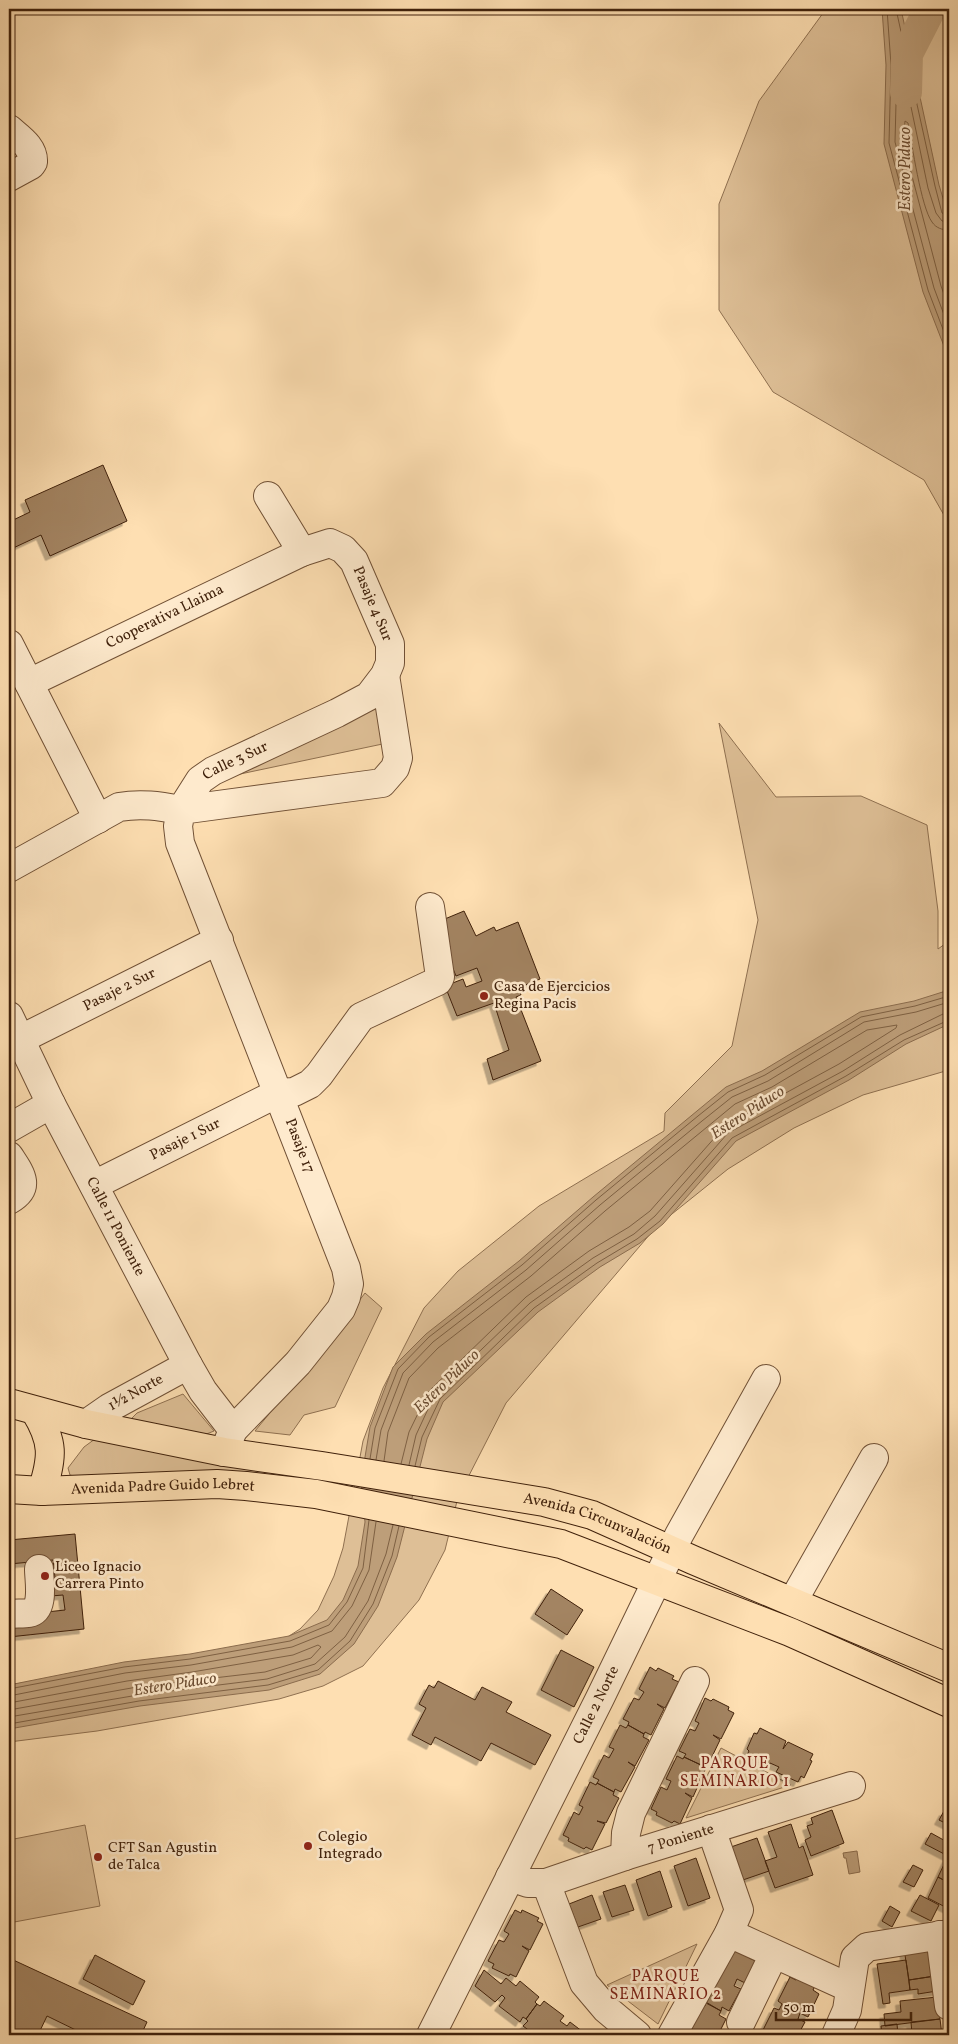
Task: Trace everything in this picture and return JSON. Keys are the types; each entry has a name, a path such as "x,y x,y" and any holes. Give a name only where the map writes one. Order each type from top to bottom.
{"main road":[{"path":"9,1403 86,1424 229,1441"},
{"path":"35,1411 46,1430 50,1445 46,1479"},
{"path":"46,1479 86,1424"},
{"name":"Avenida Circunvalación","path":"229,1441 322,1466 544,1502 592,1515 949,1668"},
{"name":"Avenida Padre Guido Lebret","path":"9,1489 46,1479 217,1484 316,1494"},
{"name":"Avenida Circunvalación","path":"316,1494 562,1544 790,1632 949,1703"}],"street":[{"path":"9,129 25,144 34,156 31,165 9,177"},
{"path":"268,496 302,552"},
{"name":"Pasaje 4 Sur","path":"302,552 330,543 343,549 354,561 390,644 390,663 385,675"},
{"name":"Cooperativa Llaima","path":"29,682 302,552"},
{"path":"9,644 98,819"},
{"path":"9,868 119,807 137,804 181,810 382,783 395,768 398,758 385,675"},
{"name":"Calle 3 Sur","path":"181,810 200,780 212,771 337,713 369,696 385,675"},
{"name":"Pasaje 17","path":"181,810 178,826 180,842 346,1268 349,1284 341,1310 328,1328 229,1441"},
{"name":"Pasaje 1 Sur","path":"94,1185 278,1093 294,1092 310,1084 357,1020 438,981 440,977 430,907"},
{"name":"Pasaje 2 Sur","path":"15,1028 218,940"},
{"name":"Calle 11 Poniente","path":"15,1028 51,1104 229,1441"},
{"path":"9,1128 51,1104"},
{"path":"9,1156 22,1176 22,1186 18,1195 9,1200"},
{"name":"1½ Norte","path":"86,1424 109,1408 188,1364"},
{"name":"Calle 2 Norte","path":"431,2035 672,1550 766,1379"},
{"path":"793,1601 874,1458"},
{"path":"9,1614 31,1613 38,1608 39,1569"},
{"path":"625,1856 626,1833 631,1813 694,1682"},
{"name":"7 Poniente","path":"510,1877 528,1883 546,1883 625,1856 851,1786"},
{"path":"672,2035 729,1933 739,1910 711,1829"},
{"path":"546,1883 584,1983 606,2009 638,2035"},
{"path":"729,1933 850,1988"},
{"path":"836,2035 846,2010 855,1958 867,1947 945,1935 949,2006"},
{"path":"741,2022 774,1954"}],"shaded area":[{"path":"826,9 949,9 949,524 924,480 773,392 719,310 719,204 759,101"},
{"path":"376,698 392,742 226,777"},
{"path":"719,723 776,797 861,796 927,825 938,911 938,949 949,941 949,1070 863,1095 794,1128 728,1169 657,1226 506,1403 458,1497 445,1550 419,1600 363,1666 323,1686 279,1699 97,1731 9,1742 9,1685 275,1645 300,1629 318,1610 334,1576 343,1548 363,1441 383,1388 424,1308 458,1271 539,1206 664,1131 665,1113 732,1046 758,920"},
{"path":"365,1293 382,1308 335,1407 304,1415 290,1435 255,1431 324,1347"},
{"path":"183,1394 214,1431 204,1435 130,1420 137,1413"},
{"path":"99,1436 335,1483 335,1489 83,1478 70,1475 68,1468 84,1447"},
{"path":"721,1748 791,1785 686,1818"},
{"path":"85,1825 100,1906 9,1923 9,1840"},
{"path":"697,1944 658,2024 607,1985"}],"water":[{"path":"882,9 901,9 939,185 949,218 949,359 923,292 884,144 886,65"},
{"path":"949,990 949,1024 906,1044 849,1080 736,1141 663,1224 640,1243 600,1267 538,1312 443,1402 427,1439 397,1557 378,1606 354,1644 320,1674 269,1690 140,1706 9,1729 9,1685 124,1662 190,1654 289,1636 327,1620 343,1600 358,1566 365,1522 361,1481 370,1427 393,1367 426,1334 519,1261 726,1087 762,1071 860,1012 914,1001"},
{"path":"857,1851 860,1872 849,1874 846,1858 844,1858 843,1853"}],"building":[{"path":"103,465 127,521 50,556 41,535 9,550 9,522 30,512 25,500"},
{"path":"9,550 13,560 9,562"},
{"name":"Casa de Ejercicios Regina Pacis","path":"464,911 476,936 494,927 496,931 518,922 540,979 518,988 521,995 516,997 541,1061 493,1080 487,1059 509,1050 494,1003 457,1016 445,986 463,979 466,987 482,981 477,968 456,976 445,949 450,947 440,921"},
{"path":"75,1534 84,1629 9,1637 9,1616 65,1610 63,1595 51,1596 49,1579 55,1578 53,1560 9,1564 9,1540"},
{"path":"551,1589 583,1610 567,1635 535,1614"},
{"path":"561,1650 594,1667 574,1707 541,1690"},
{"path":"650,1667 656,1671 658,1668 674,1676 672,1679 679,1682 665,1708 657,1704 664,1709 651,1735 645,1732 644,1734 628,1725 629,1722 623,1719 634,1698 639,1700 644,1692 639,1689"},
{"path":"438,1681 475,1700 482,1687 512,1702 506,1712 551,1735 535,1765 491,1743 481,1761 435,1737 431,1745 412,1735 426,1708 419,1704 429,1685 434,1688"},
{"path":"705,1698 711,1701 713,1699 729,1707 728,1710 734,1713 721,1739 713,1735 720,1740 708,1765 702,1763 701,1765 684,1757 686,1754 679,1751 690,1729 695,1731 699,1723 695,1721"},
{"path":"620,1725 626,1728 628,1725 644,1734 643,1737 649,1740 635,1766 628,1762 635,1767 621,1792 615,1789 614,1792 597,1783 599,1780 593,1777 604,1755 609,1758 614,1749 609,1747"},
{"path":"760,1728 786,1741 783,1749 788,1742 813,1754 810,1760 812,1761 804,1778 801,1776 798,1782 776,1772 779,1767 770,1763 768,1767 746,1757 749,1751 747,1749 754,1733 757,1734"},
{"path":"677,1756 683,1759 684,1757 701,1765 700,1768 705,1770 693,1797 685,1793 692,1798 680,1824 674,1821 672,1823 656,1815 657,1812 651,1809 661,1787 667,1790 671,1781 666,1779"},
{"path":"590,1782 596,1785 597,1783 614,1792 613,1795 619,1798 606,1823 597,1821 605,1824 592,1850 586,1847 584,1849 568,1841 569,1838 563,1835 574,1812 579,1815 583,1807 579,1805"},
{"path":"832,1810 844,1843 811,1856 805,1840 811,1837 807,1826 813,1824 811,1818"},
{"path":"944,1811 949,1813 949,1825 939,1820"},
{"path":"791,1824 799,1848 803,1846 813,1875 775,1888 765,1861 777,1857 768,1832"},
{"path":"931,1833 949,1843 948,1856 925,1844"},
{"path":"757,1838 769,1871 740,1881 728,1848"},
{"path":"949,1857 949,1883 938,1877"},
{"path":"696,1858 710,1898 688,1906 674,1866"},
{"path":"913,1865 923,1870 914,1887 903,1882"},
{"path":"660,1871 672,1907 648,1916 636,1880"},
{"path":"938,1877 949,1883 949,1909 928,1898"},
{"path":"625,1885 634,1910 612,1917 603,1892"},
{"path":"592,1895 601,1919 578,1927 569,1904"},
{"path":"920,1895 939,1905 931,1921 911,1911"},
{"path":"890,1906 900,1912 892,1927 882,1921"},
{"path":"515,1910 521,1913 522,1910 539,1918 537,1921 543,1924 530,1950 522,1946 529,1951 516,1977 510,1974 509,1976 492,1968 494,1964 488,1961 499,1940 504,1942 509,1934 504,1931"},
{"path":"931,1945 935,1976 909,1980 904,1949"},
{"path":"733,1947 752,1953 749,1958 756,1961 745,1983 737,1979 734,1986 741,1989 729,2011 722,2007 721,2011 699,1998"},
{"path":"95,1955 145,1981 133,2005 83,1979"},
{"path":"9,1958 147,2022 141,2035 86,2035 47,2016 38,2035 9,2035"},
{"path":"906,1960 910,1990 889,1993 890,2003 883,2004 877,1964"},
{"path":"484,1970 501,1984 506,1978 516,1986 520,1981 539,1997 535,2002 537,2004 526,2019 523,2017 520,2022 499,2006 505,1998 502,1995 495,2002 475,1986"},
{"path":"935,1976 937,1991 918,1994 918,1989 910,1990 909,1980"},
{"path":"790,1977 796,1980 798,1977 815,1986 813,1990 819,1994 808,2017 800,2013 798,2019 805,2022 798,2035 770,2035 763,2030 774,2008 779,2010 782,2004 778,2001"},
{"path":"937,1997 940,2019 885,2026 884,2014 901,2012 900,2001"},
{"path":"544,2001 564,2016 560,2021 567,2026 570,2022 587,2035 535,2035 523,2026 528,2021 526,2019 537,2004 540,2006"},
{"path":"697,2002 705,2006 706,2003 721,2011 719,2015 726,2019 718,2035 685,2035"},
{"path":"940,2019 942,2035 912,2035 911,2022"},
{"path":"897,2024 898,2035 882,2035 881,2026"}],"waterway":[{"name":"Estero Piduco","path":"906,92 907,54 930,9"}],"place":[{"name":"Casa de Ejercicios Regina Pacis","path":"484,996"},
{"name":"Liceo Ignacio Carrera Pinto","path":"45,1576"},
{"name":"Colegio Integrado","path":"308,1846"},
{"name":"CFT San Agustin de Talca","path":"98,1857"}],"district":[{"name":"PARQUE SEMINARIO 1","path":"735,1773"},
{"name":"PARQUE SEMINARIO 2","path":"666,1986"}]}
